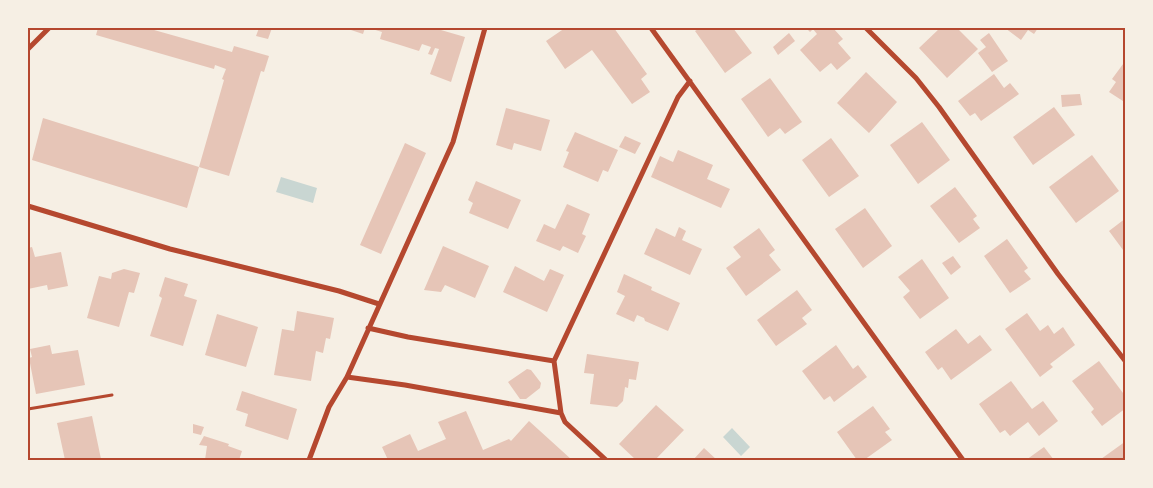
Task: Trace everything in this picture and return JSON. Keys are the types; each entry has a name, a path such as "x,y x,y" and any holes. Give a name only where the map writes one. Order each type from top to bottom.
{"street":[{"path":"28,49 49,28"},
{"path":"309,460 328,406 347,377 453,142 485,28"},
{"path":"651,28 962,460"},
{"path":"866,28 916,78 939,107 1058,274 1126,362"},
{"path":"606,460 565,422 561,413 554,361 678,97 690,81"},
{"path":"28,206 170,249 339,291 379,304"},
{"path":"368,328 408,337 554,361"},
{"path":"347,377 405,385 561,413"}],"path":[{"path":"28,410 112,395"}],"shaded area":[{"path":"281,177 317,188 313,203 276,192"},
{"path":"732,428 750,447 741,456 723,437"}],"building":[{"path":"98,28 147,28 232,52 234,46 269,56 264,72 261,71 229,176 199,167 226,69 215,65 214,69 96,35"},
{"path":"259,28 272,28 268,39 256,36"},
{"path":"345,28 365,28 363,34"},
{"path":"369,28 434,28 465,37 451,82 430,74 439,49 435,48 432,55 428,54 431,47 422,44 419,51 380,39 382,32"},
{"path":"565,28 614,28 647,74 641,79 650,92 632,104 592,50 565,69 546,41"},
{"path":"700,28 733,28 752,53 725,73 695,31"},
{"path":"806,28 833,28 843,39 838,43 851,58 837,70 831,63 820,72 800,50 817,34 813,29 810,32"},
{"path":"940,28 957,28 978,49 947,78 919,48"},
{"path":"1005,28 1038,28 1034,34 1028,30 1021,40"},
{"path":"789,33 795,41 778,55 773,47"},
{"path":"989,33 1008,61 992,72 978,53 986,47 980,40"},
{"path":"1126,60 1126,103 1109,92 1116,82 1112,79"},
{"path":"866,72 897,102 869,133 837,103"},
{"path":"994,74 1004,88 1010,83 1019,94 981,121 975,113 970,116 958,101"},
{"path":"770,78 802,122 785,134 780,128 768,137 741,99"},
{"path":"1080,94 1082,105 1062,107 1061,95"},
{"path":"1054,107 1075,135 1033,165 1013,137"},
{"path":"506,108 550,120 541,151 514,143 512,150 496,145"},
{"path":"43,118 199,167 187,208 32,160"},
{"path":"922,122 950,160 918,184 890,145"},
{"path":"575,132 618,150 608,172 603,170 598,182 563,167 569,152 566,151"},
{"path":"625,136 641,143 635,154 619,147"},
{"path":"831,138 859,176 829,197 802,160"},
{"path":"405,143 426,153 381,254 360,245"},
{"path":"678,150 713,165 707,179 730,189 721,208 651,177 660,156 673,162"},
{"path":"1092,155 1119,191 1076,223 1049,187"},
{"path":"476,181 521,200 508,229 469,213 473,203 468,200"},
{"path":"955,187 977,216 973,219 980,228 959,243 930,206"},
{"path":"567,204 590,214 582,234 586,236 578,253 563,246 560,251 536,241 544,224 555,229"},
{"path":"865,208 892,246 863,268 835,229"},
{"path":"1126,218 1126,254 1109,231"},
{"path":"679,227 686,231 682,240 702,249 690,275 644,254 656,228 675,237"},
{"path":"759,228 775,250 769,255 781,270 746,296 726,268 741,257 733,247"},
{"path":"1007,239 1028,268 1024,271 1031,279 1010,293 984,256"},
{"path":"443,246 489,266 475,298 445,285 441,292 424,290"},
{"path":"32,247 35,257 61,252 68,286 48,290 47,285 28,289 28,248"},
{"path":"953,256 961,267 951,275 942,263"},
{"path":"922,259 949,298 920,319 903,297 910,291 898,277"},
{"path":"515,266 544,281 550,269 564,275 547,312 503,292"},
{"path":"124,269 140,273 134,293 129,292 119,327 87,318 99,276 111,279 112,273"},
{"path":"624,274 652,287 651,290 680,303 668,331 645,321 644,318 637,315 634,322 616,314 625,296 617,292"},
{"path":"165,277 188,284 184,296 197,300 183,346 150,336 162,298 159,296"},
{"path":"797,290 812,310 802,318 807,324 776,346 757,320"},
{"path":"297,311 334,318 330,339 326,338 323,353 316,351 311,381 274,375 282,329 294,331"},
{"path":"1027,313 1040,331 1048,325 1054,334 1063,327 1075,345 1050,364 1053,367 1040,377 1005,329"},
{"path":"217,314 258,327 246,367 205,355"},
{"path":"956,329 968,344 980,335 992,350 951,380 942,367 938,370 925,352"},
{"path":"50,345 52,354 78,350 85,385 36,394 29,358 32,357 30,349"},
{"path":"836,345 853,369 858,365 867,377 834,402 830,396 824,400 802,371"},
{"path":"587,354 639,362 636,380 629,379 628,388 625,387 623,401 617,407 590,404 594,374 584,373"},
{"path":"1099,361 1126,397 1126,408 1102,426 1091,412 1094,409 1072,381"},
{"path":"527,369 531,370 541,383 540,388 526,399 520,399 508,382"},
{"path":"1011,381 1032,409 1043,401 1058,421 1039,436 1028,422 1010,436 1005,430 1000,433 979,404"},
{"path":"242,391 297,409 288,440 245,426 248,414 236,410"},
{"path":"656,405 684,430 655,460 636,460 619,444"},
{"path":"873,406 890,429 885,432 892,440 864,460 857,460 837,432"},
{"path":"466,411 483,450 509,439 511,441 529,421 572,460 388,460 382,447 410,434 418,451 446,439 438,422"},
{"path":"92,416 101,459 65,460 57,423"},
{"path":"193,424 204,427 201,435 193,433"},
{"path":"204,436 229,444 228,446 242,451 239,460 205,460 207,446 199,445"},
{"path":"1126,441 1126,460 1101,459"},
{"path":"1044,447 1054,460 1026,460"},
{"path":"704,448 717,460 693,460"}]}
